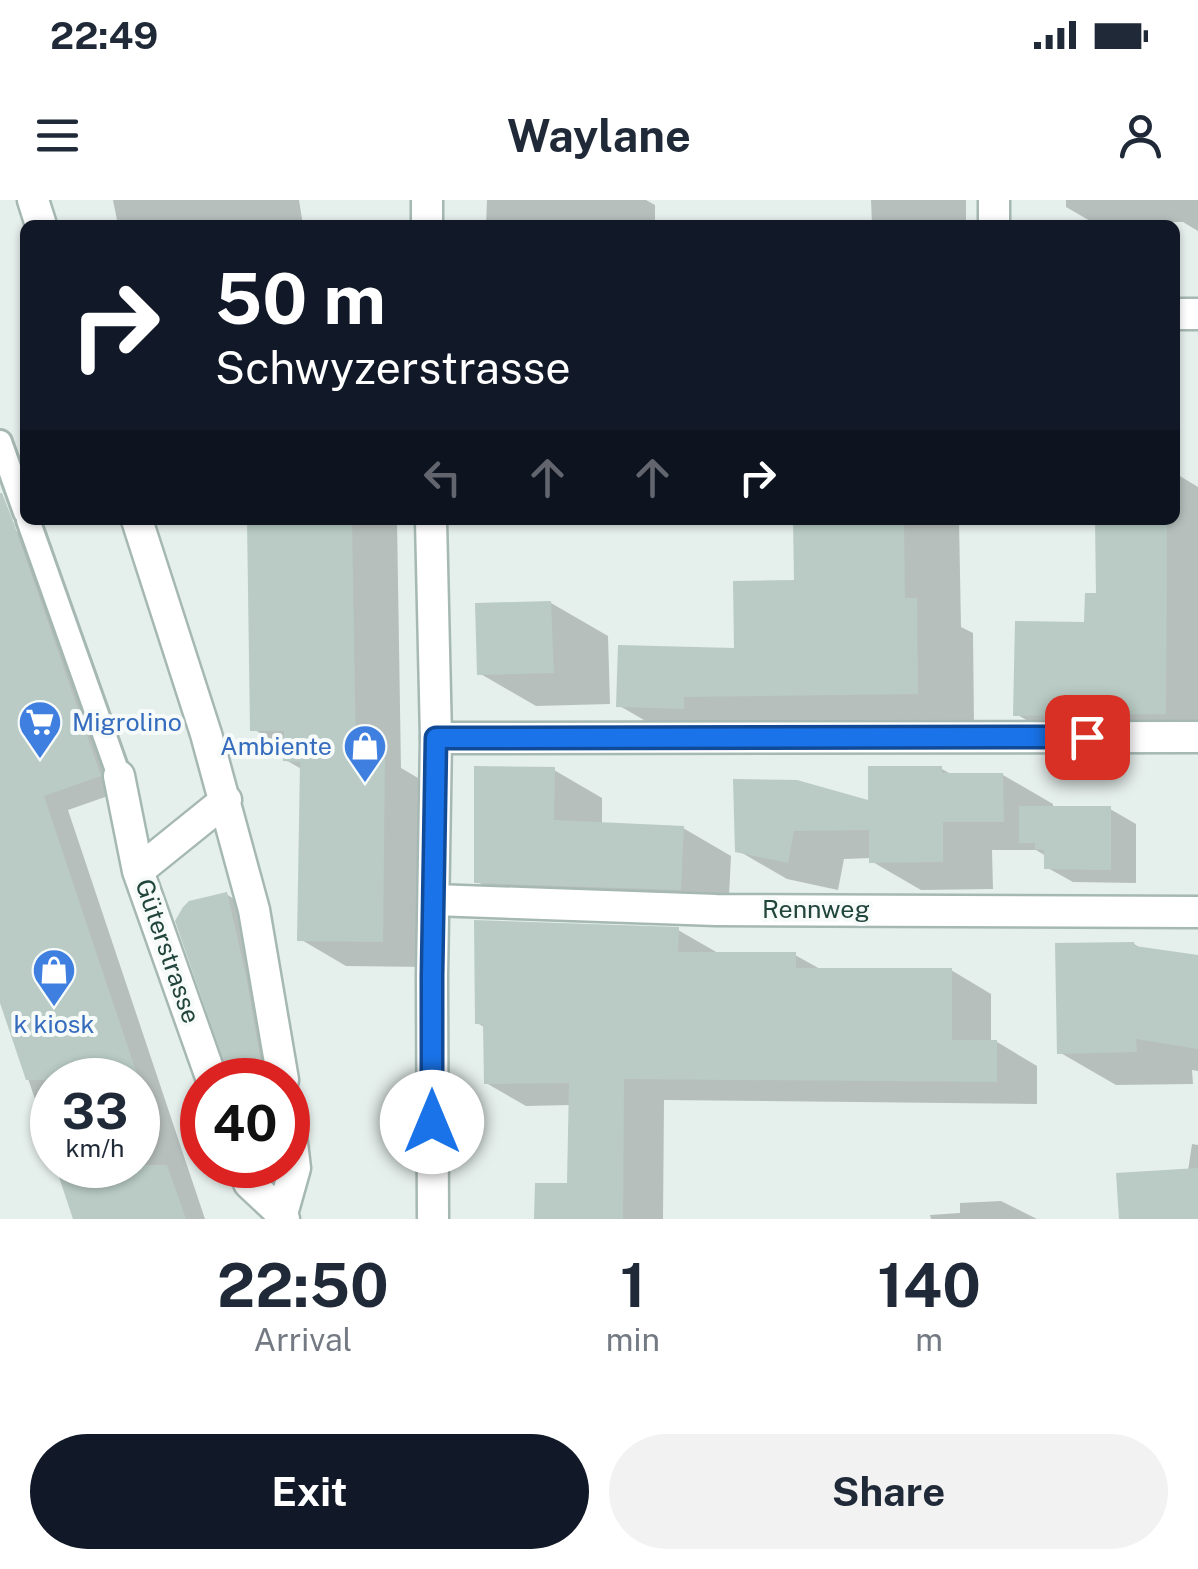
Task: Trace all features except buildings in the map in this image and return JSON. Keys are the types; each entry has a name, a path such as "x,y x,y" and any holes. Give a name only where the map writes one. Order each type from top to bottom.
{"street":[{"path":"139,525 226,800 254,910 280,1058"},
{"path":"431,525 436,738 433,1219"},
{"path":"436,738 1198,736"},
{"path":"120,776 138,871"},
{"name":"Güterstrasse","path":"204,1058 138,871 226,800"},
{"name":"Rennweg","path":"434,900 716,910 1198,912"},
{"path":"254,1188 283,1217"},
{"path":"283,1217 291,1188"}],"lane":[{"path":"0,442 20,498"},
{"path":"30,525 120,776"}],"place":[{"name":"Migrolino","path":"40,760"},
{"name":"Ambiente","path":"365,784"},
{"name":"k kiosk","path":"54,1008"}],"route":[{"path":"432,1122 436,738 1087,737"}]}
